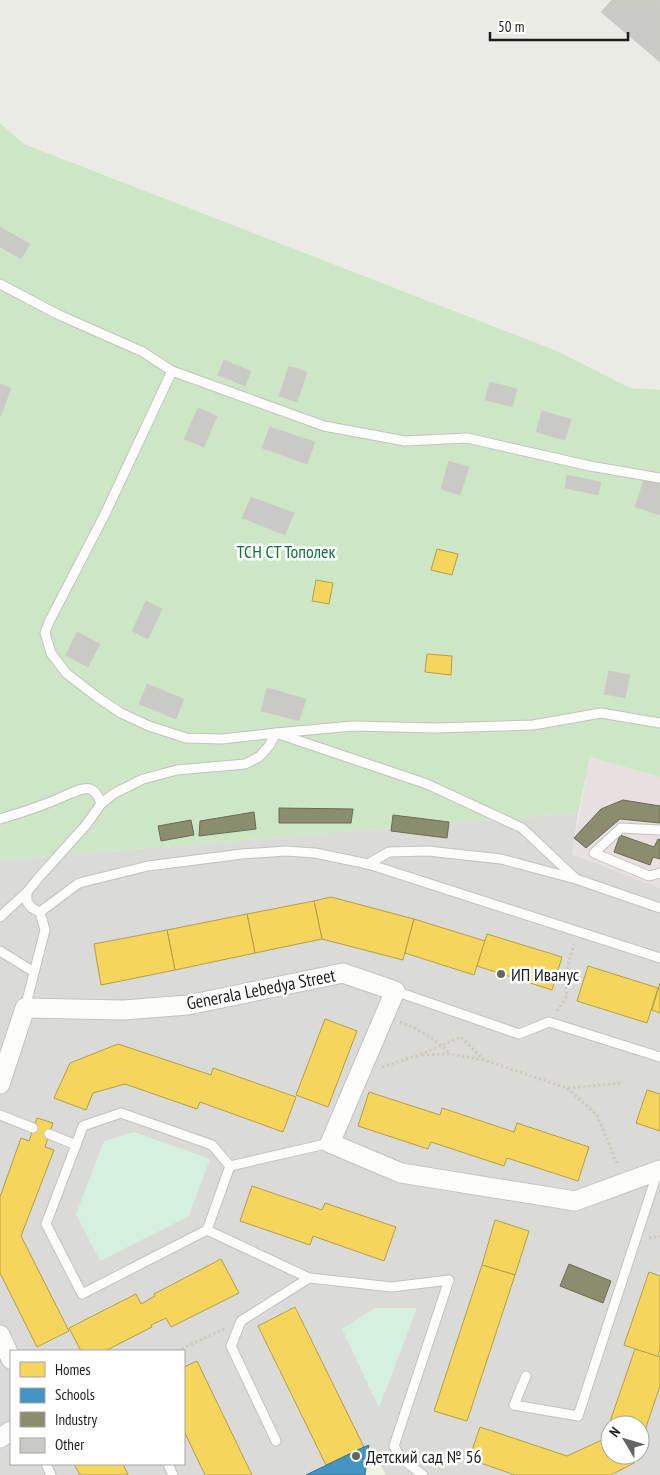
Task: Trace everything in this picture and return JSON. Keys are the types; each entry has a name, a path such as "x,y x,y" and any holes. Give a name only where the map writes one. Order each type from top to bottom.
{"street":[{"name":"Generala Lebedya Street","path":"25,1008 124,1010 188,1005 343,973 395,991"},
{"path":"395,991 330,1143 401,1173 574,1201 659,1170"},
{"path":"0,1084 25,1008"},
{"path":"0,1335 10,1357"}],"lane":[{"path":"0,284 56,314 143,352 172,371 324,426 405,441 467,438 590,466 660,478"},
{"path":"172,371 105,514 49,622 45,634 51,653 66,673 97,698 121,713 149,726 186,738 222,739 353,726 435,728 533,726 601,713 660,724"},
{"path":"0,917 27,892 86,825 101,804 113,794 143,779 177,770 246,764 259,757 269,746 276,733"},
{"path":"276,733 427,784 522,828 576,879"},
{"path":"0,819 42,806 88,788 99,796 101,804"},
{"path":"660,830 621,828 594,853 649,876 660,873"},
{"path":"40,912 78,883 148,866 242,854 286,851 315,853 368,864 660,958"},
{"path":"368,864 389,852 428,851 501,859 576,879 660,908"},
{"path":"25,1008 45,930 40,912 32,908 27,902 27,892"},
{"path":"0,951 34,972"},
{"path":"395,991 519,1034 549,1022 660,1057"},
{"path":"121,1112 212,1145 230,1166 207,1230 82,1294 46,1224 84,1126 121,1112"},
{"path":"0,1115 33,1128"},
{"path":"49,1134 76,1145"},
{"path":"230,1166 330,1143"},
{"path":"526,1376 514,1405 578,1416 659,1170"},
{"path":"207,1230 309,1278 392,1287 449,1280 394,1446 402,1459 423,1475"},
{"path":"276,1441 231,1346 241,1320 309,1278"}],"path":[{"path":"549,1022 567,996 565,976 577,932"},
{"path":"387,1009 401,1022 416,1028 442,1045 450,1054"},
{"path":"360,1074 419,1055 461,1036 484,1060"},
{"path":"419,1055 450,1054 484,1060 567,1088 623,1084"},
{"path":"567,1088 596,1115 625,1183"},
{"path":"179,1350 241,1320"}],"shaded area":[{"path":"590,757 660,777 660,888 572,854"},
{"path":"578,813 572,854 660,888 660,1475 0,1475 0,860"},
{"path":"134,1132 210,1159 189,1216 100,1261 76,1214 104,1141"},
{"path":"375,1308 417,1308 379,1408 342,1329"},
{"name":"Детский сад № 56","path":"369,1445 386,1475 306,1475 364,1447"}],"green space":[{"name":"ТСН СТ Тополек","path":"0,123 24,144 557,351 630,388 660,390 660,777 590,757 578,813 0,860"}],"building: Homes":[{"path":"437,549 458,554 452,575 431,570"},
{"path":"316,580 333,583 329,604 312,601"},
{"path":"427,654 452,656 451,675 425,672"},
{"path":"331,897 414,919 403,960 322,939 314,901"},
{"path":"314,901 322,939 255,953 247,914"},
{"path":"247,914 255,953 175,970 167,930"},
{"path":"414,919 485,941 474,975 405,953"},
{"path":"167,930 175,970 101,985 94,944"},
{"path":"487,934 562,957 552,990 477,966"},
{"path":"588,966 658,988 647,1023 577,1001"},
{"path":"660,983 660,1013 652,1010"},
{"path":"325,1019 357,1031 328,1107 296,1095"},
{"path":"118,1044 211,1075 213,1068 296,1097 283,1132 200,1102 197,1109 125,1084 93,1093 86,1110 54,1098 70,1063"},
{"path":"647,1090 660,1094 660,1131 636,1123"},
{"path":"369,1092 440,1115 442,1108 514,1132 517,1123 589,1147 578,1181 507,1158 504,1166 431,1142 428,1149 358,1126"},
{"path":"37,1118 53,1123 45,1147 54,1150 21,1236 69,1331 37,1347 0,1273 0,1197 21,1138 29,1141"},
{"path":"252,1186 322,1210 325,1203 396,1227 384,1261 313,1236 310,1245 240,1221"},
{"path":"495,1220 529,1231 515,1275 482,1265"},
{"path":"221,1259 239,1293 171,1327 166,1318 107,1350 80,1350 69,1328 136,1294 141,1304 155,1296 154,1294"},
{"path":"482,1265 515,1275 467,1421 434,1411"},
{"path":"649,1272 660,1276 660,1349 658,1357 624,1345"},
{"path":"295,1307 364,1447 326,1465 258,1326"},
{"path":"635,1349 660,1357 660,1386 650,1416 612,1415"},
{"path":"197,1361 252,1475 205,1475 185,1433 185,1367"},
{"path":"480,1427 567,1456 600,1441 600,1465 630,1465 611,1475 515,1475 469,1459"},
{"path":"75,1465 123,1465 128,1475 80,1475"}],"building: Schools":[{"name":"Детский сад № 56","path":"369,1445 365,1475 306,1475 364,1447"}],"building: Industry":[{"path":"623,800 660,806 660,823 620,819 586,848 574,838 601,809"},
{"path":"279,808 353,809 351,823 279,823"},
{"path":"254,812 256,829 199,836 200,821"},
{"path":"393,815 449,822 447,838 391,831"},
{"path":"191,820 194,835 161,841 158,826"},
{"path":"620,835 654,847 658,839 660,840 660,859 653,857 650,865 614,852"},
{"path":"569,1264 611,1281 603,1303 560,1286"}],"building: Other":[{"path":"612,0 660,0 660,62 601,12"},
{"path":"0,227 30,244 21,259 0,247"},
{"path":"224,360 251,371 245,386 218,375"},
{"path":"289,366 307,372 297,402 279,396"},
{"path":"490,382 517,389 512,407 485,400"},
{"path":"0,384 11,388 1,416 0,416"},
{"path":"198,408 217,416 204,447 184,439"},
{"path":"542,411 571,419 565,440 536,432"},
{"path":"270,427 315,442 307,464 262,448"},
{"path":"449,461 469,467 460,495 441,489"},
{"path":"567,475 601,482 598,495 565,488"},
{"path":"645,476 660,481 660,515 635,507"},
{"path":"251,497 294,513 285,535 242,518"},
{"path":"146,601 162,609 148,639 132,631"},
{"path":"77,632 100,644 88,667 66,655"},
{"path":"609,671 630,675 625,698 604,694"},
{"path":"147,684 184,699 176,719 139,704"},
{"path":"267,688 306,699 299,721 261,711"}],"place":[{"name":"ИП Иванус","path":"501,974"},
{"name":"Детский сад № 56","path":"356,1456"}]}
